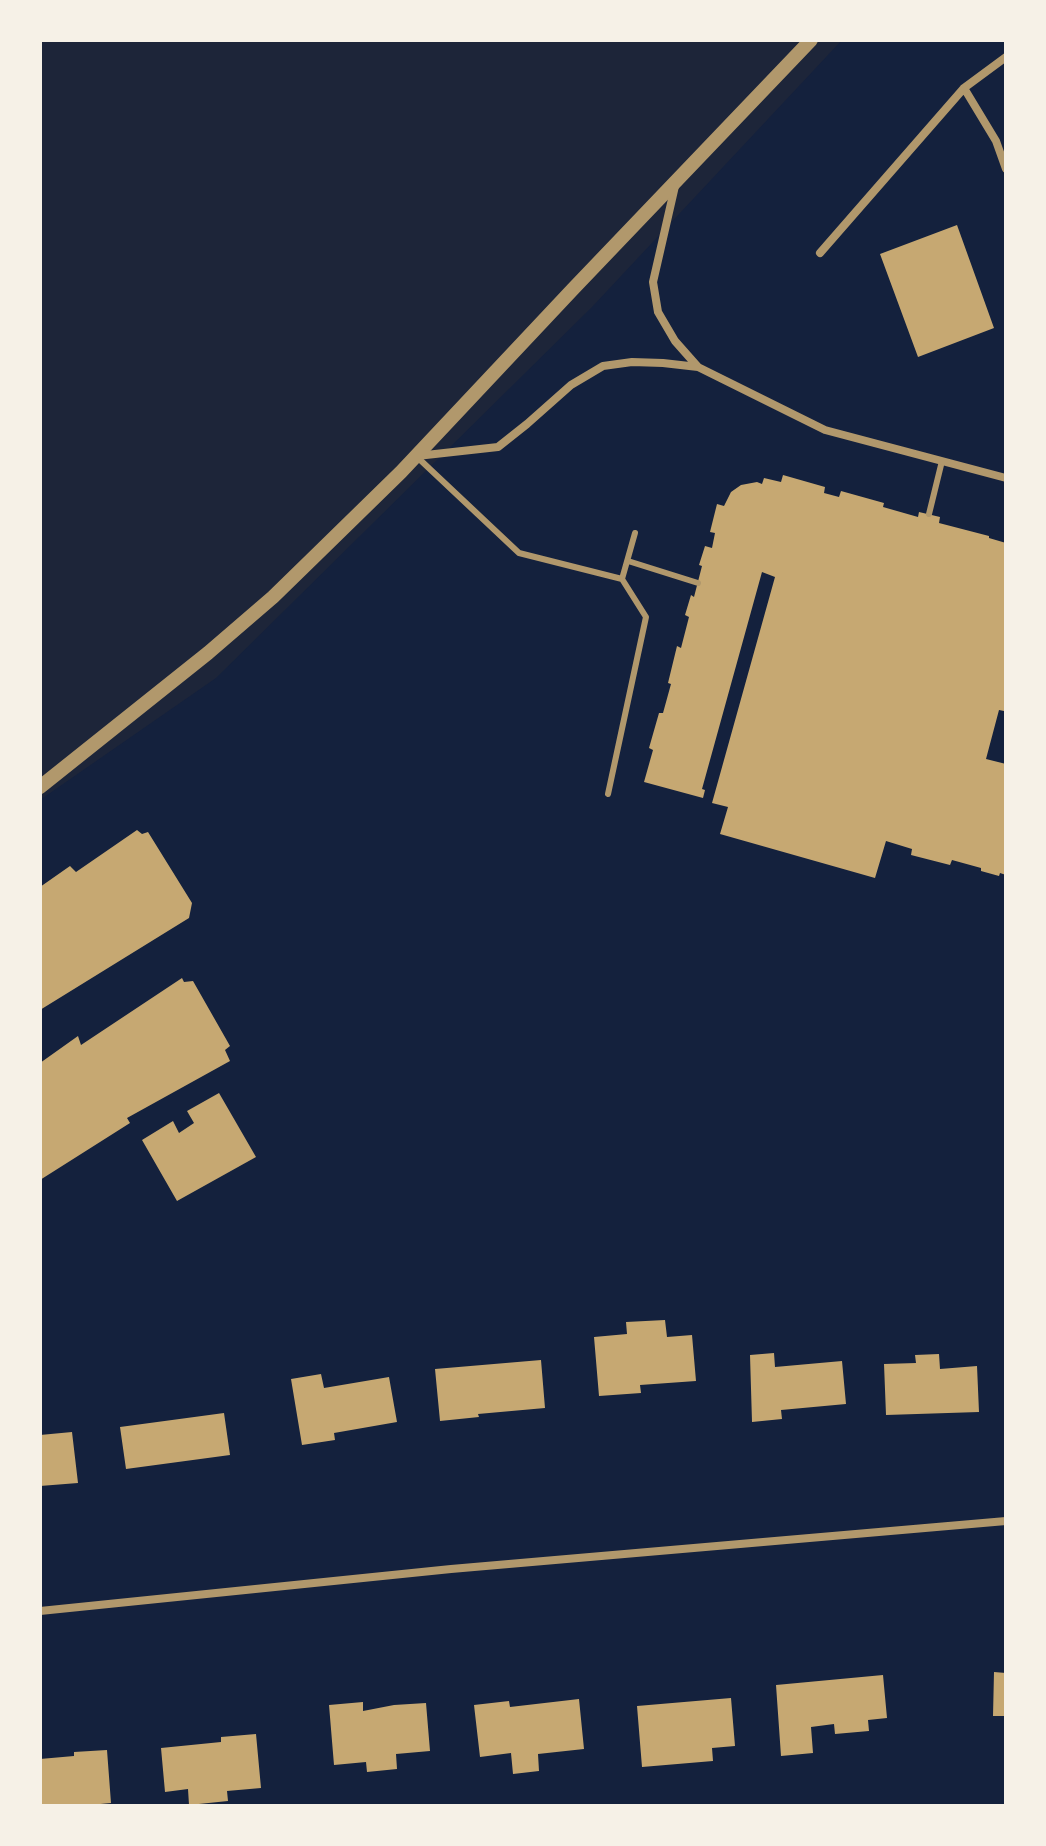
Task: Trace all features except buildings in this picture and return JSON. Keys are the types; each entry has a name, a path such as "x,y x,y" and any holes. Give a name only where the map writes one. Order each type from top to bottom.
{"street":[{"path":"40,787 273,597 416,456 811,40"},
{"path":"820,253 964,88 1006,57"},
{"path":"964,88 996,141 1006,169"},
{"path":"676,181 653,282 658,312 675,341 698,367"},
{"path":"416,456 498,447 571,385 603,366 632,362 663,363 698,367 825,430 1006,478"},
{"path":"40,1611 451,1569 1006,1521"}],"lane":[{"path":"416,456 519,553 622,579 646,617 608,794"},
{"path":"929,514 942,461"},
{"path":"622,579 635,533"},
{"path":"628,561 698,583"}],"shaded area":[{"path":"40,40 842,40 592,307 216,678 40,800"}]}
